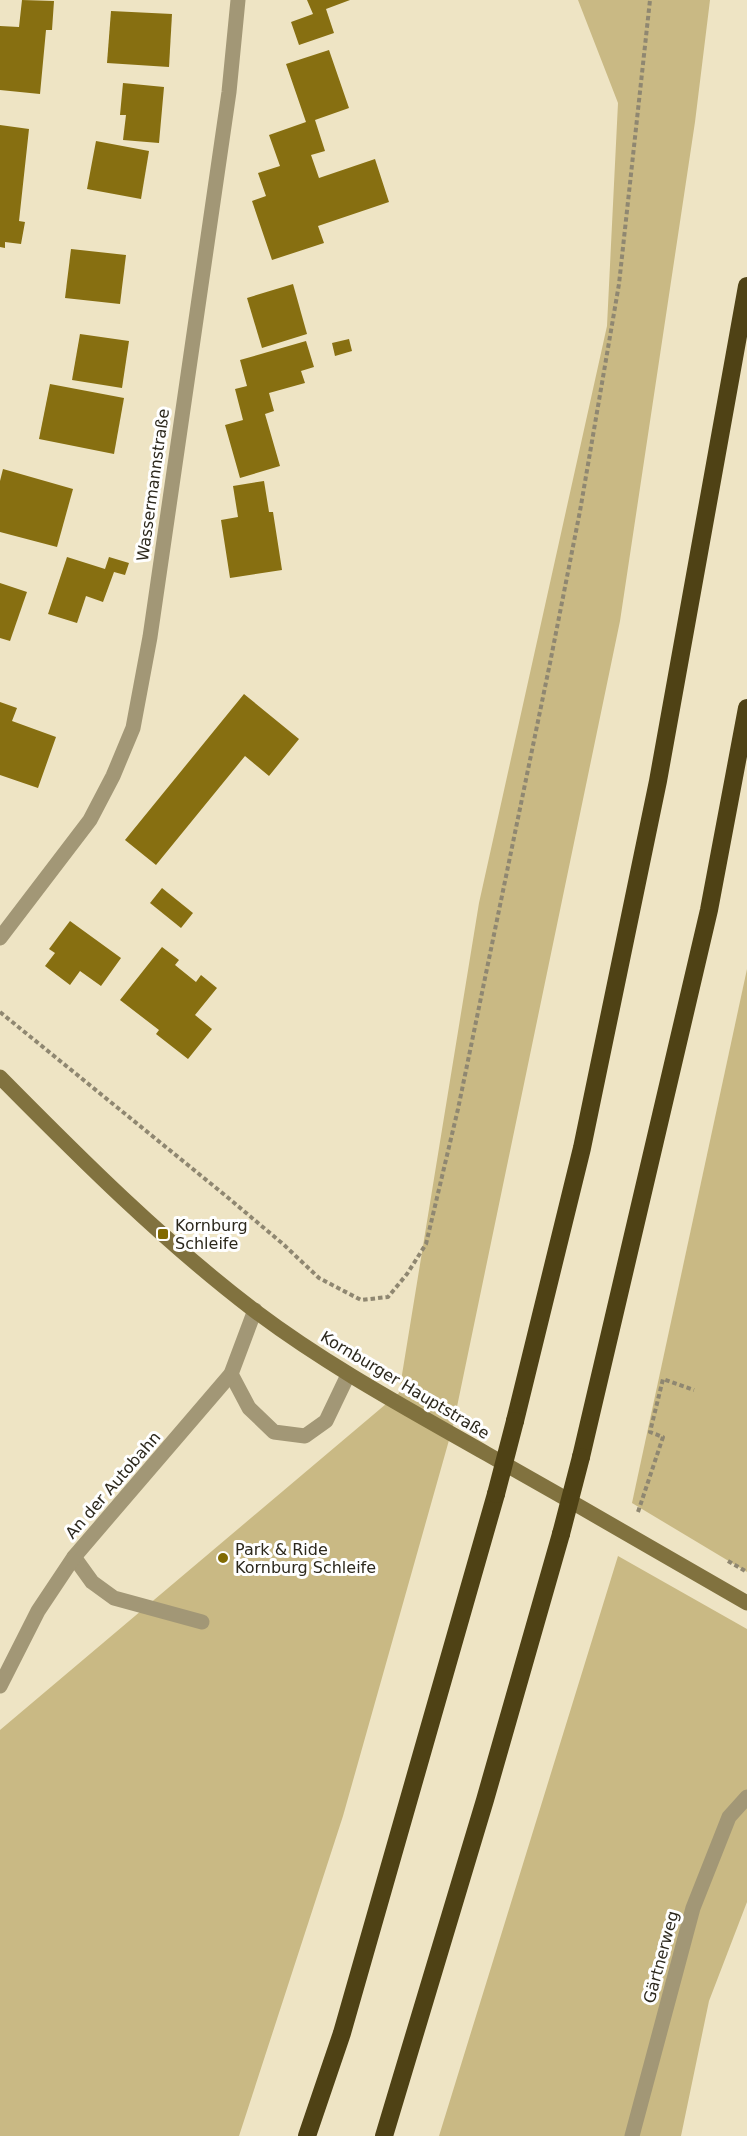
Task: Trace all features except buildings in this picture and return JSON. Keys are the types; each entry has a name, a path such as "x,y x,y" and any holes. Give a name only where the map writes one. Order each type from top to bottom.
{"highway":[{"path":"307,2136 342,2033 496,1494 582,1148 658,781 747,286"},
{"path":"384,2136 485,1800 581,1457 709,909 747,708"}],"main road":[{"name":"Kornburger Hauptstraße","path":"0,1077 98,1176 163,1234 255,1310 348,1375 634,1537 747,1604"}],"street":[{"name":"Wassermannstraße","path":"0,938 90,820 113,776 133,728 150,637 229,92 238,0"},
{"name":"An der Autobahn","path":"0,1686 38,1611 74,1557 231,1374 255,1310"},
{"path":"231,1374 249,1408 274,1432 305,1436 326,1421 348,1375"},
{"path":"74,1557 92,1582 114,1598 202,1622"},
{"name":"Gärtnerweg","path":"632,2136 693,1908 729,1817 747,1797"}],"path":[{"path":"0,1012 226,1196 319,1278 361,1300 388,1297 407,1274 426,1244 458,1109 580,511 619,284 650,0"},
{"path":"638,1512 663,1437 650,1432 663,1379 694,1390"}],"shaded area":[{"path":"578,0 710,0 695,122 620,621 453,1426 343,1816 239,2136 0,2136 0,1730 399,1393 479,903 607,326 618,103"},
{"path":"747,969 747,1572 632,1503"},
{"path":"618,1556 747,1629 747,1902 709,2001 681,2136 439,2136"}],"place":[{"name":"Kornburg Schleife","path":"163,1234"},
{"name":"Park & Ride Kornburg Schleife","path":"223,1558"}]}
